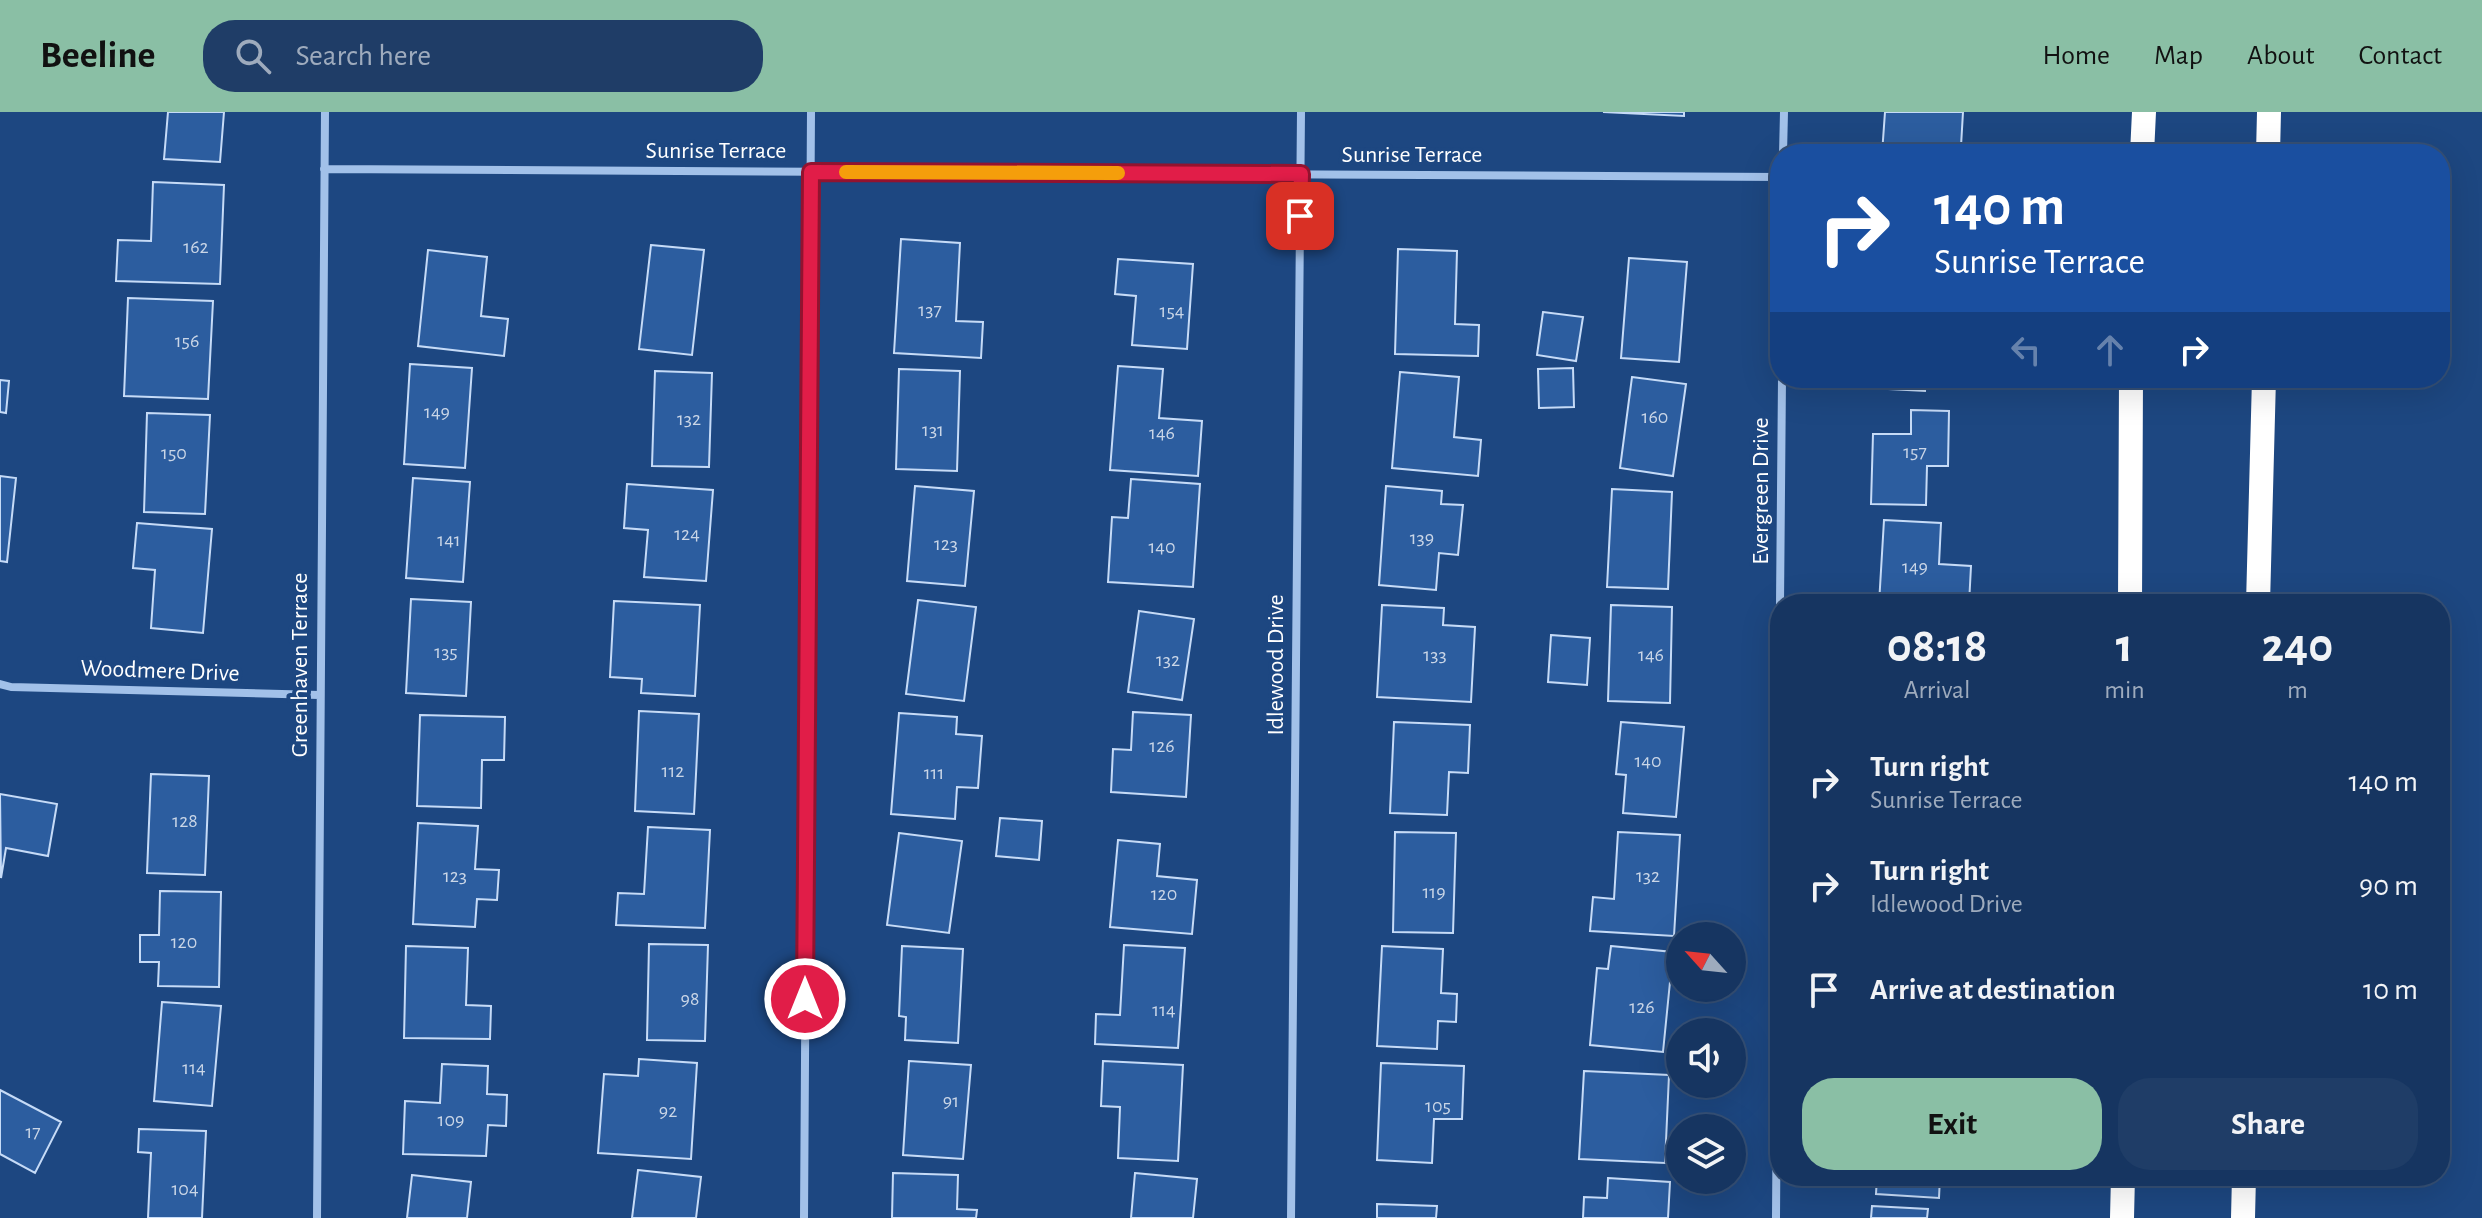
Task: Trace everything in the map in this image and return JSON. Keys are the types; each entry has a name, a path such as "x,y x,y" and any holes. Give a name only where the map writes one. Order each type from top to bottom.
{"highway":[{"path":"2142,144 2144,112"},
{"path":"2268,144 2269,112"},
{"path":"2130,594 2131,388"},
{"path":"2258,594 2264,388"},
{"path":"2122,1218 2123,1186"},
{"path":"2243,1218 2244,1186"}],"street":[{"name":"Greenhaven Terrace","path":"317,1218 325,112"},
{"path":"804,1218 811,112"},
{"name":"Idlewood Drive","path":"1291,1218 1301,112"},
{"path":"1783,144 1784,112"},
{"name":"Sunrise Terrace","path":"324,169 1770,177"},
{"name":"Evergreen Drive","path":"1780,594 1782,388"},
{"name":"Woodmere Drive","path":"0,684 11,687 319,695"},
{"path":"1776,1186 1776,1218"}],"building":[{"path":"168,112 224,112 220,162 164,159"},
{"path":"1603,112 1684,112 1684,116"},
{"path":"1885,112 1963,112 1961,144 1883,144"},
{"path":"153,182 224,185 220,284 116,281 118,240 151,241"},
{"path":"901,239 960,243 956,321 983,322 981,358 894,353"},
{"path":"651,245 704,250 692,355 639,349"},
{"path":"1398,249 1457,251 1455,324 1479,325 1478,356 1395,354"},
{"path":"428,250 487,257 481,316 508,319 504,356 418,346"},
{"path":"1629,258 1687,262 1679,362 1621,358"},
{"path":"1118,259 1193,264 1187,349 1132,345 1136,296 1115,294"},
{"path":"128,298 213,301 208,399 124,396"},
{"path":"1543,312 1583,317 1576,361 1537,355"},
{"path":"410,364 472,368 465,468 404,464"},
{"path":"1118,366 1163,369 1159,418 1202,421 1198,476 1110,470"},
{"path":"1573,368 1574,407 1539,408 1538,369"},
{"path":"899,369 960,371 957,471 896,469"},
{"path":"655,371 712,373 709,467 652,466"},
{"path":"1400,372 1459,377 1454,437 1481,440 1478,476 1392,468"},
{"path":"1632,377 1686,384 1673,476 1620,468"},
{"path":"0,380 9,381 6,413 0,412"},
{"path":"1870,388 1925,388 1925,391"},
{"path":"1911,410 1949,411 1948,466 1927,466 1926,505 1871,504 1873,434 1911,434"},
{"path":"147,413 210,415 205,514 144,512"},
{"path":"0,476 16,478 7,562 0,561"},
{"path":"413,478 470,482 463,582 406,578"},
{"path":"1131,479 1200,484 1193,587 1108,582 1112,517 1128,518"},
{"path":"627,484 713,490 706,581 644,577 648,530 624,528"},
{"path":"915,486 974,491 965,586 907,581"},
{"path":"1386,486 1442,491 1441,504 1463,505 1458,555 1439,553 1436,590 1379,585"},
{"path":"1612,489 1672,492 1668,589 1607,587"},
{"path":"1884,520 1941,523 1939,564 1971,566 1970,594 1880,594"},
{"path":"137,523 212,529 203,633 151,628 155,570 133,568"},
{"path":"411,599 471,602 466,696 406,693"},
{"path":"918,600 976,607 964,701 906,694"},
{"path":"614,601 700,605 695,696 641,693 642,679 610,677"},
{"path":"1382,605 1444,608 1443,625 1475,627 1471,702 1377,697"},
{"path":"1611,605 1672,607 1670,703 1608,701"},
{"path":"1139,611 1194,619 1182,700 1128,692"},
{"path":"1551,635 1590,638 1587,685 1548,682"},
{"path":"639,711 699,714 694,814 635,811"},
{"path":"1133,712 1191,715 1186,797 1111,792 1113,749 1131,750"},
{"path":"899,713 957,717 956,734 982,736 978,788 957,787 955,819 891,814"},
{"path":"420,715 505,717 504,760 482,760 481,808 417,806"},
{"path":"1394,722 1470,725 1468,773 1449,772 1447,815 1390,813"},
{"path":"1621,722 1684,727 1676,817 1623,813 1626,775 1616,774"},
{"path":"151,774 209,776 205,875 147,873"},
{"path":"0,794 57,804 48,856 6,848 1,878"},
{"path":"1000,818 1042,821 1039,860 996,856"},
{"path":"418,823 478,826 475,869 499,870 497,900 477,899 475,927 413,924"},
{"path":"648,827 710,830 705,928 616,925 618,893 644,894"},
{"path":"1395,832 1456,833 1453,933 1393,932"},
{"path":"1618,832 1680,835 1675,922 1666,922 1666,936 1590,931 1593,897 1614,899"},
{"path":"899,833 962,841 949,933 887,925"},
{"path":"1118,840 1160,844 1157,876 1197,880 1192,934 1110,927"},
{"path":"160,891 221,892 219,987 158,986 159,962 140,962 140,935 159,935"},
{"path":"649,944 708,945 705,1041 647,1040"},
{"path":"1124,945 1185,948 1178,1048 1095,1044 1096,1014 1120,1015"},
{"path":"406,946 468,948 466,1005 491,1006 490,1039 404,1038"},
{"path":"902,946 963,949 958,1043 905,1040 906,1017 899,1016"},
{"path":"1382,946 1443,949 1441,993 1457,994 1456,1022 1438,1021 1437,1049 1377,1046"},
{"path":"1611,946 1666,951 1668,1002 1663,1052 1590,1045 1597,968 1608,969"},
{"path":"162,1002 221,1006 212,1106 154,1101"},
{"path":"639,1059 697,1063 691,1159 598,1153 604,1074 638,1076"},
{"path":"909,1061 971,1065 963,1159 903,1155"},
{"path":"1103,1061 1183,1065 1178,1161 1118,1158 1120,1107 1101,1106"},
{"path":"1381,1063 1464,1066 1462,1119 1434,1119 1432,1163 1377,1160"},
{"path":"442,1064 488,1066 487,1094 507,1095 506,1126 488,1125 486,1156 403,1154 405,1101 440,1103"},
{"path":"1584,1071 1666,1075 1665,1163 1579,1159"},
{"path":"0,1090 61,1122 35,1173 0,1154"},
{"path":"139,1129 206,1131 202,1218 148,1218 151,1153 138,1152"},
{"path":"638,1170 701,1177 696,1218 632,1218"},
{"path":"893,1173 958,1175 957,1209 977,1210 976,1218 892,1218"},
{"path":"1135,1173 1197,1179 1193,1218 1131,1218"},
{"path":"412,1175 471,1182 467,1218 407,1218"},
{"path":"1608,1178 1666,1182 1666,1194 1669,1194 1668,1218 1583,1218 1584,1197 1607,1198"},
{"path":"1876,1186 1940,1186 1939,1198 1876,1194"},
{"path":"1377,1204 1437,1206 1436,1218 1377,1218"},
{"path":"1872,1206 1928,1209 1927,1218 1871,1218"}],"slow traffic":[{"path":"846,172 1118,173"}],"route":[{"path":"805,999 811,172 1301,174 1300,216"}]}
